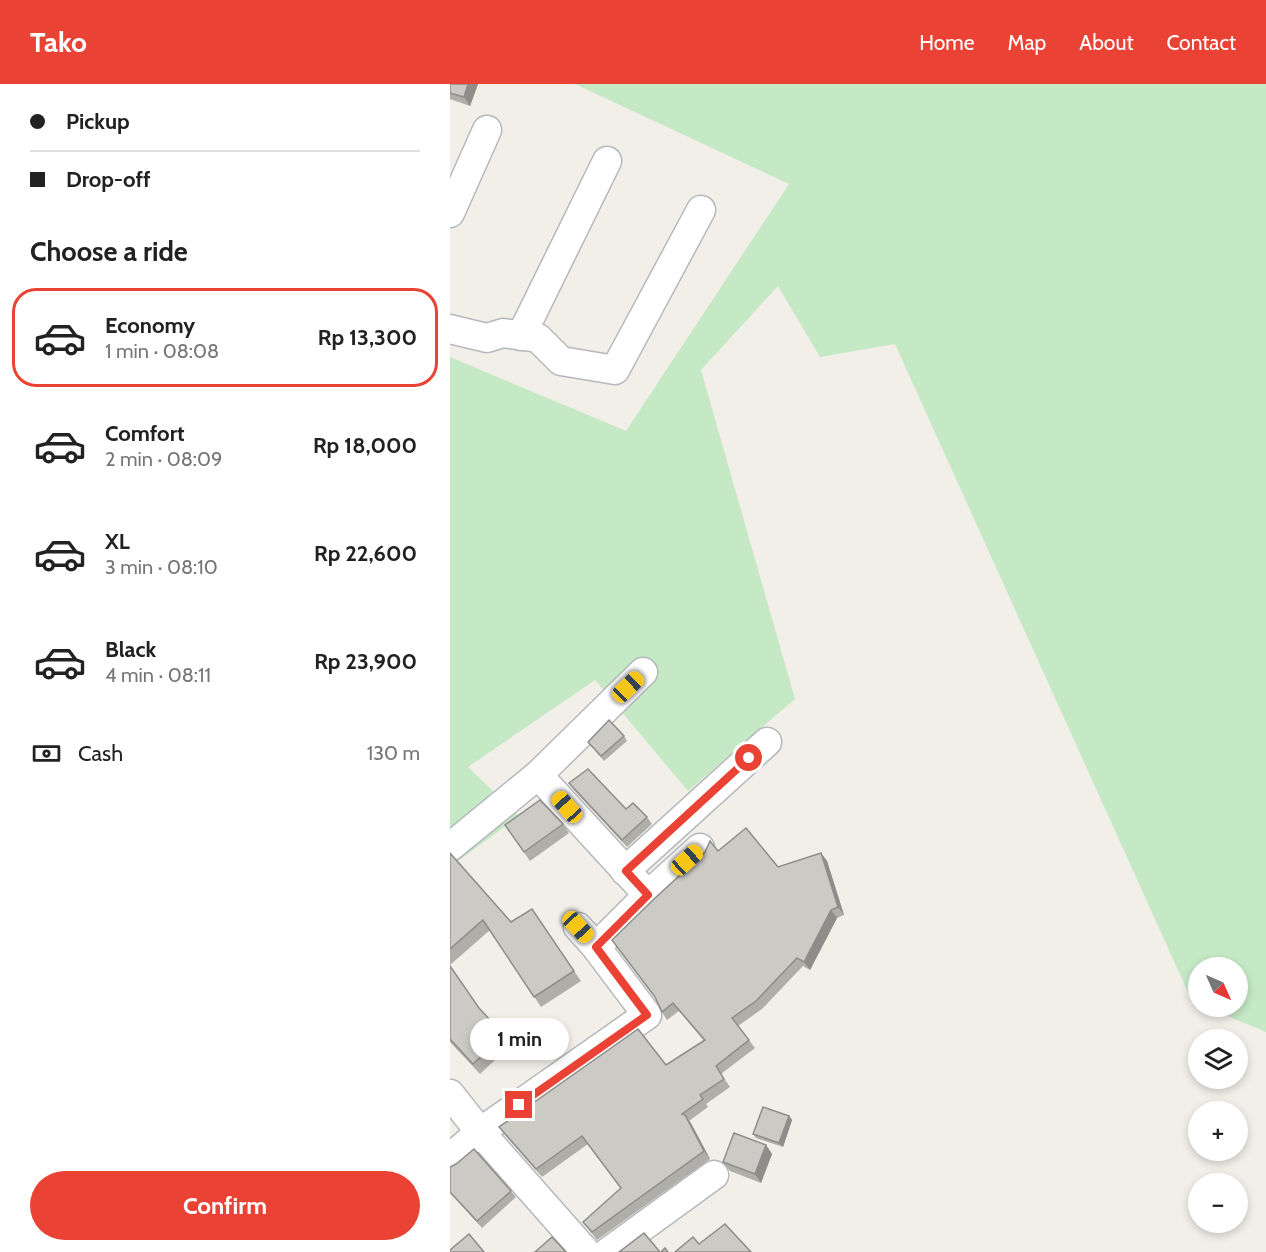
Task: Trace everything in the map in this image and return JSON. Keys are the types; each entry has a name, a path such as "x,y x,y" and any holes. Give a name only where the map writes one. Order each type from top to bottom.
{"street":[{"path":"450,213 487,130"},
{"path":"521,336 608,162"},
{"path":"450,329 487,338 503,333 538,338 561,361 615,370 701,210"},
{"path":"450,847 538,775 643,672"},
{"path":"626,871 767,742"},
{"path":"538,775 648,895"},
{"path":"450,1158 480,1132 647,1015 587,937 648,895 700,848"},
{"path":"450,1094 480,1132 586,1252"},
{"path":"608,1252 714,1175"}],"green space":[{"path":"575,84 1266,84 1266,1032 1230,1017 1248,1017 1248,957 1188,957 1188,992 895,344 820,357 778,286 701,370 795,699 688,791 595,680 468,767 519,816 450,867 450,357 626,431 789,184"}],"building":[{"path":"450,84 468,84 464,97 450,93"},
{"path":"609,720 624,736 601,756 588,742"},
{"path":"588,769 626,809 633,803 647,817 622,840 569,783"},
{"path":"540,800 563,824 524,852 505,825"},
{"path":"746,828 778,867 821,853 838,907 831,910 804,962 797,958 756,1001 732,1018 749,1040 716,1066 724,1079 700,1095 703,1099 682,1114 685,1115 704,1151 592,1232 583,1222 621,1188 582,1136 536,1169 499,1127 638,1029 666,1065 705,1040 673,1003 662,1012 655,997 612,940 705,852 710,841 718,851"},
{"path":"450,853 511,922 532,909 574,971 534,997 483,920 450,949"},
{"path":"450,966 479,1008 504,1035 473,1064 450,1039"},
{"path":"763,1107 789,1116 779,1143 753,1134"},
{"path":"734,1133 766,1145 755,1174 723,1162"},
{"path":"474,1149 511,1191 477,1221 450,1192 450,1167"},
{"path":"725,1224 751,1252 675,1252 693,1237 699,1244"},
{"path":"644,1233 660,1252 619,1252"},
{"path":"469,1234 484,1252 450,1252 450,1250"},
{"path":"552,1237 566,1252 535,1252"}],"route":[{"path":"519,1105 647,1015 596,947 648,895 626,871 749,758"}]}
